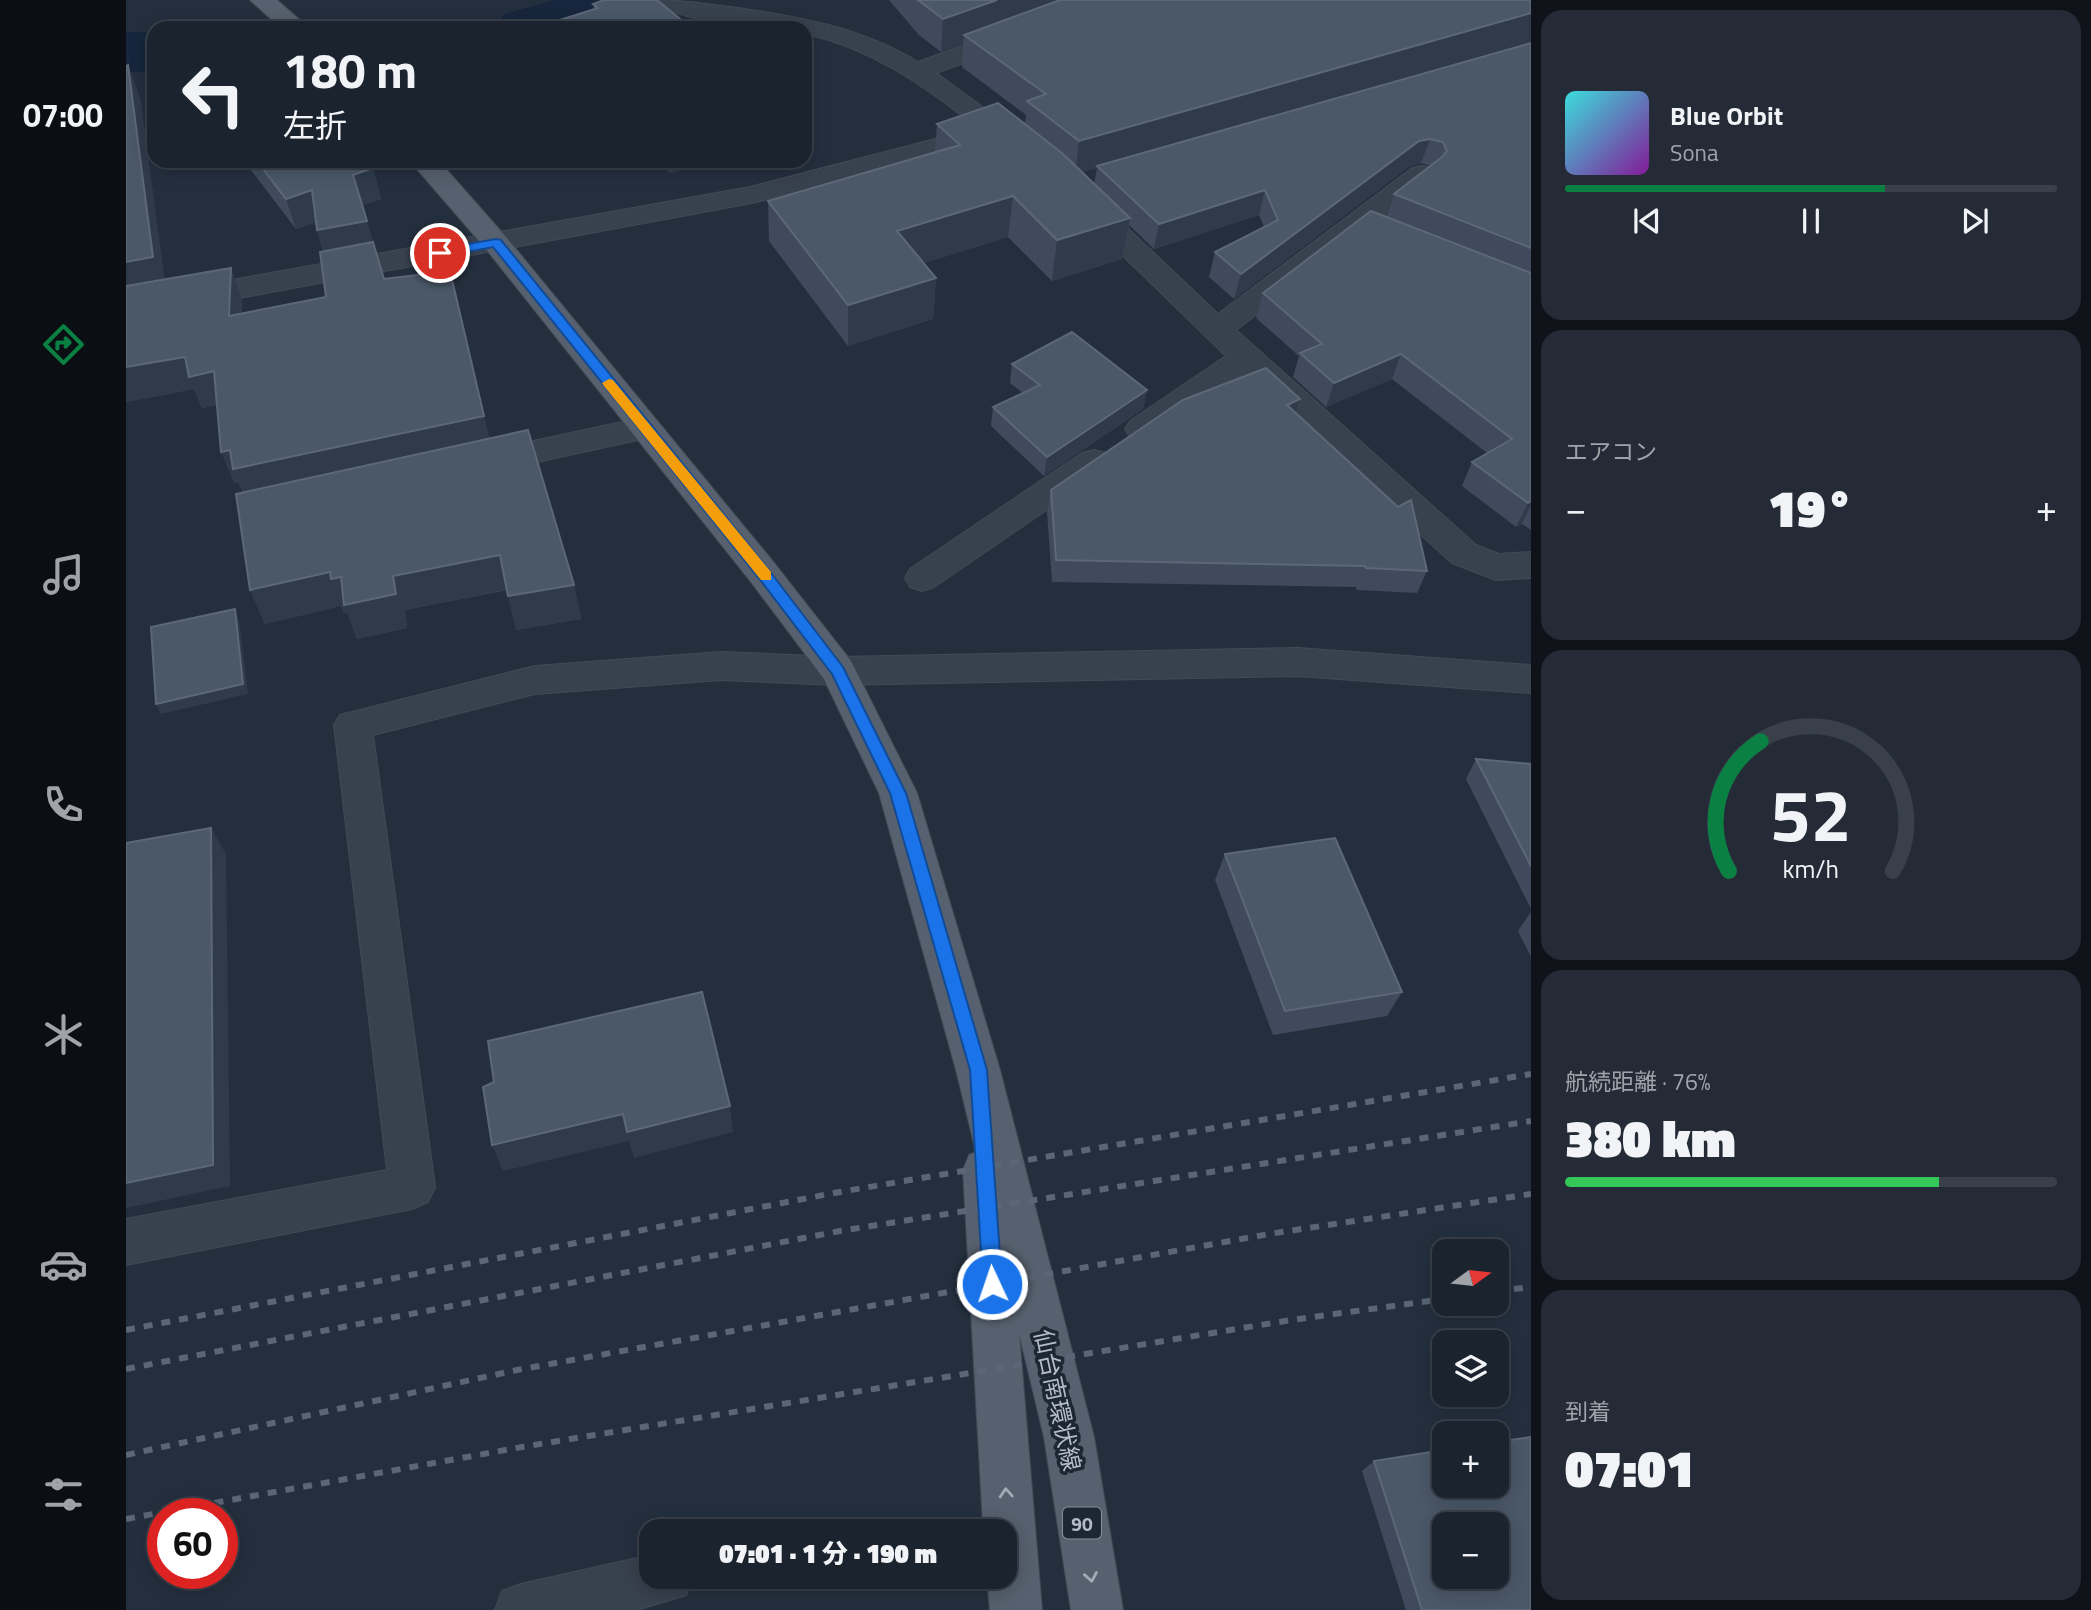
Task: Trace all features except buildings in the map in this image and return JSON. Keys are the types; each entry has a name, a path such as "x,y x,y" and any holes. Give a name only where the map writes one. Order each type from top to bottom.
{"main road":[{"path":"262,0 288,21"},
{"name":"仙台南環状線","path":"431,168 496,243 763,573 838,671 898,793 978,1070 1069,1437 1097,1610"},
{"name":"仙台南環状線","path":"978,1070 1005,1519"},
{"name":"仙台南環状線","path":"1013,1589 1016,1610"}],"street":[{"path":"916,72 1113,0"},
{"path":"669,1 682,8 774,21"},
{"path":"812,29 858,42 916,72 998,130 1038,163"},
{"path":"126,309 752,195 909,156 998,130"},
{"path":"1218,329 1373,226 1422,174"},
{"path":"1095,180 1069,187 1246,357 1464,554 1496,567 1531,565"},
{"path":"922,578 1246,357"},
{"path":"452,470 645,428"},
{"path":"126,1242 412,1187 353,725 535,680 721,666 838,671 1298,662 1531,679"},
{"path":"521,1610 639,1584"}],"waterway":[{"path":"552,21 627,0"},
{"path":"126,52 147,52"}],"railway":[{"path":"126,1330 834,1193 1531,1074"},
{"path":"126,1369 840,1231 1531,1121"},
{"path":"126,1455 517,1370 1269,1234 1531,1194"},
{"path":"1509,1290 1531,1287"},
{"path":"126,1519 522,1447 1291,1320 1432,1301"}],"slow traffic":[{"path":"609,383 766,576"}],"route":[{"path":"440,253 496,243 763,573 838,671 898,793 978,1070 992,1284"}]}
